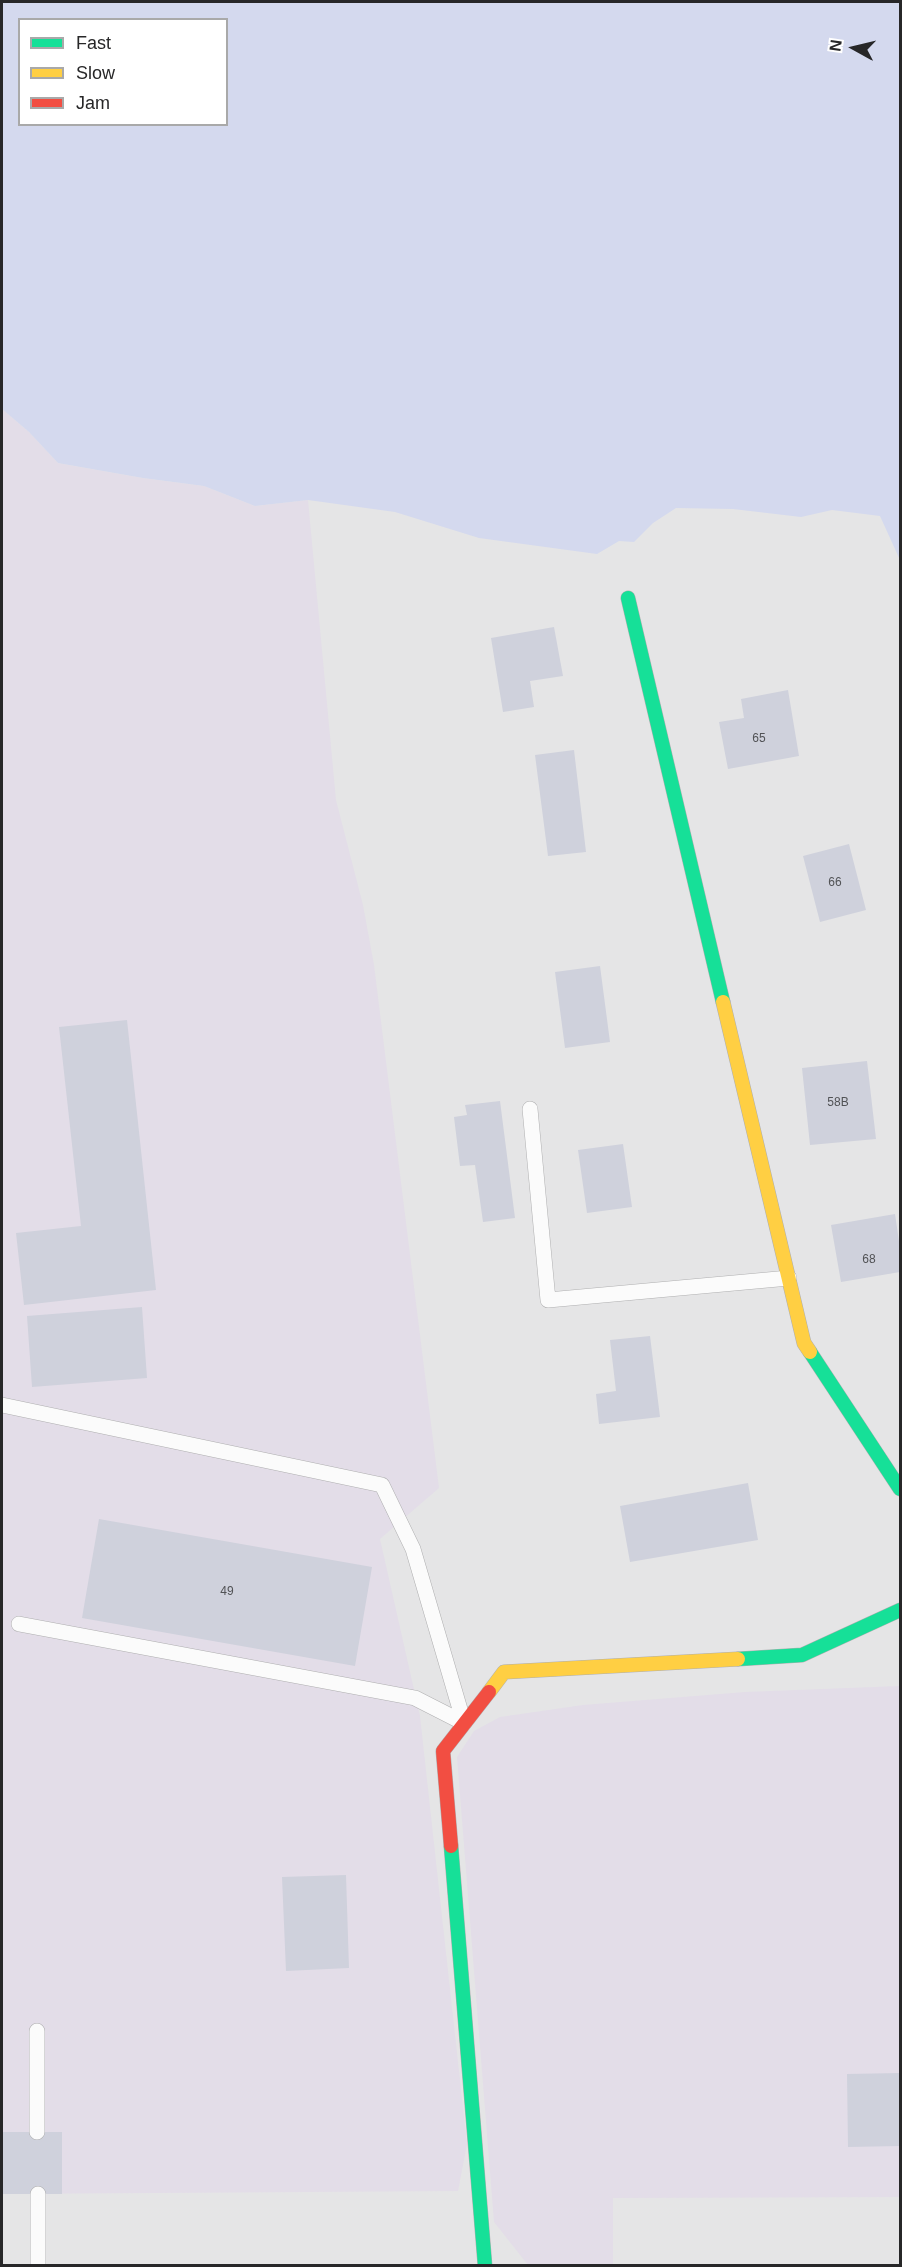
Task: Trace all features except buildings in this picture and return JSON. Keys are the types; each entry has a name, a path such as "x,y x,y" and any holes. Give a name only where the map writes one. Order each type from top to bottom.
{"street":[{"path":"628,598 804,1343 900,1489"},
{"path":"485,2265 442,1750 504,1672 802,1655 900,1610"}],"lane":[{"path":"531,1109 548,1300 789,1278"},
{"path":"2,1405 382,1485 413,1548 464,1723"},
{"path":"19,1624 415,1698 464,1723"},
{"path":"36,2031 37,2132"},
{"path":"38,2194 38,2265"}],"shaded area":[{"path":"2,2 900,2 900,560 880,516 832,510 801,517 733,509 676,508 653,523 634,542 619,541 597,554 479,538 395,512 308,500 255,506 204,486 58,463 29,432 2,409"},
{"path":"2,409 29,432 58,463 204,486 255,506 308,500 336,800 363,905 374,965 439,1488 380,1539 420,1716 467,2144 458,2191 2,2194"},
{"path":"900,1686 900,2197 613,2198 613,2265 528,2265 494,2222 457,1757 474,1731 500,1717 583,1705 745,1692"}],"traffic: fast":[{"path":"628,598 723,1002"},
{"path":"810,1352 900,1489"},
{"path":"738,1659 802,1655 900,1610"},
{"path":"451,1846 485,2266"}],"traffic: slow":[{"path":"723,1002 804,1343 810,1352"},
{"path":"489,1692 504,1672 738,1659"}],"traffic: jam":[{"path":"451,1846 443,1751 489,1692"}]}
